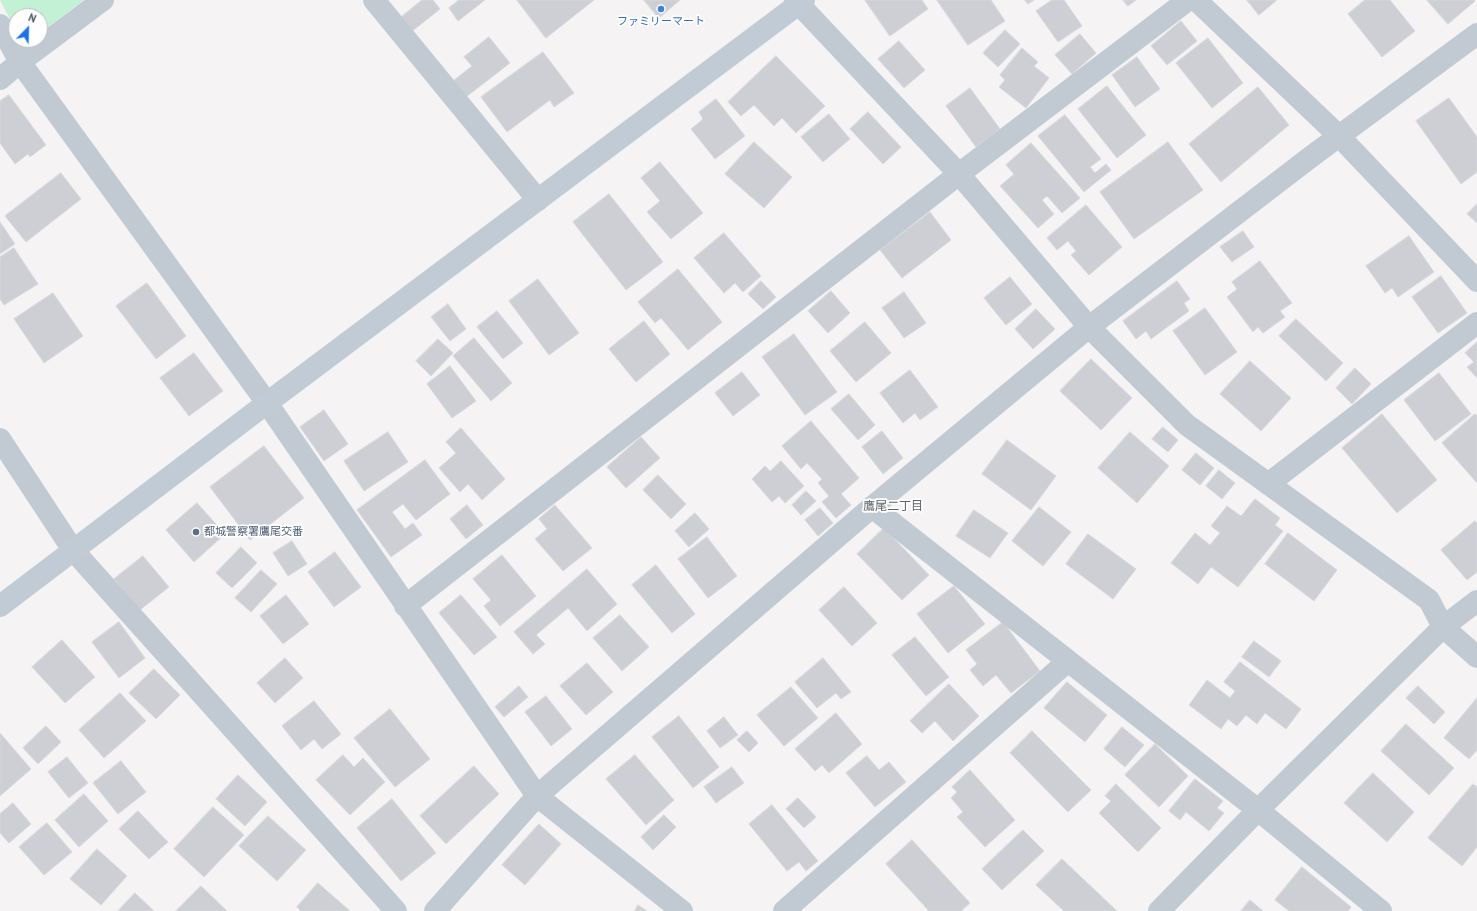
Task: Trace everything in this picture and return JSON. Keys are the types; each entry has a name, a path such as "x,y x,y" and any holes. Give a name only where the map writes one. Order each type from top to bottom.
{"street":[{"path":"0,79 20,62 103,0"},
{"path":"374,0 538,200"},
{"path":"405,606 959,174 1188,0"},
{"path":"1196,0 1339,136 1477,280"},
{"path":"0,606 799,1 959,174 1089,326 1187,425 1429,600 1444,627 1477,657"},
{"path":"0,25 20,62 267,403 405,606 537,796 682,911"},
{"path":"435,911 537,796 872,507 1089,326 1339,136 1477,34"},
{"path":"1268,484 1477,323"},
{"path":"0,439 72,550 396,911"},
{"path":"872,507 1258,810 1381,911"},
{"path":"1159,911 1258,810 1444,627 1477,601"},
{"path":"784,911 1068,661"}],"green space":[{"path":"0,0 84,0 48,27 48,8 8,8 8,16"}],"building":[{"path":"422,0 433,0 440,9 410,33 399,19"},
{"path":"459,0 485,0 458,21 449,8"},
{"path":"517,0 594,0 546,38"},
{"name":"ファミリーマート","path":"644,0 680,0 659,18"},
{"path":"865,0 922,0 928,9 890,36"},
{"path":"937,0 991,0 1005,21 968,45"},
{"path":"1025,0 1034,0 1028,4"},
{"path":"1052,0 1064,0 1082,26 1058,42 1036,11"},
{"path":"1123,0 1136,0 1128,6"},
{"path":"1247,0 1277,0 1259,15"},
{"path":"1365,0 1390,0 1415,31 1382,57 1348,14"},
{"path":"1427,0 1474,0 1475,1 1448,24"},
{"path":"1181,21 1197,41 1167,65 1151,46"},
{"path":"1005,30 1020,44 998,67 983,53"},
{"path":"1080,34 1096,53 1072,74 1055,55"},
{"path":"489,37 510,63 466,97 453,81 472,66 464,57"},
{"path":"1208,38 1243,83 1212,108 1176,63"},
{"path":"899,41 925,70 904,88 878,59"},
{"path":"1022,48 1038,62 1034,66 1049,78 1026,108 999,87 1005,80 1000,75"},
{"path":"543,52 574,93 554,107 550,100 507,132 481,97"},
{"path":"776,56 825,106 796,133 782,118 774,126 754,105 741,116 728,102"},
{"path":"1137,57 1160,89 1135,107 1112,75"},
{"path":"1107,86 1146,135 1117,158 1078,109"},
{"path":"1258,87 1289,125 1221,182 1189,144"},
{"path":"970,88 1000,129 976,147 946,106"},
{"path":"9,95 46,145 30,157 28,154 15,164 0,143 0,101"},
{"path":"1449,98 1477,137 1477,172 1461,184 1416,121"},
{"path":"716,99 745,136 715,159 691,129 703,119 699,112"},
{"path":"868,112 901,147 883,164 850,129"},
{"path":"829,114 850,139 823,162 801,137"},
{"path":"1065,115 1101,159 1090,167 1095,173 1106,164 1111,170 1084,192 1038,136"},
{"path":"754,142 792,177 764,208 725,174"},
{"path":"1168,142 1203,190 1134,239 1100,192"},
{"path":"1031,143 1080,198 1062,213 1047,196 1042,200 1054,214 1038,228 1000,186 1014,174 1006,165"},
{"path":"660,162 703,213 671,239 647,212 660,201 641,178"},
{"path":"61,173 81,199 26,242 5,216"},
{"path":"609,194 663,262 626,290 573,222"},
{"path":"1477,204 1477,223 1467,214"},
{"path":"1086,205 1122,247 1089,275 1071,255 1076,251 1068,241 1057,250 1047,238"},
{"path":"930,212 951,240 902,278 880,250"},
{"path":"0,222 15,244 0,254"},
{"path":"1243,231 1254,247 1232,262 1220,247"},
{"path":"724,233 761,276 743,292 735,283 724,293 694,258"},
{"path":"1409,236 1434,272 1398,297 1392,288 1385,293 1366,266"},
{"path":"14,248 38,284 4,305 0,299 0,257"},
{"path":"1260,261 1292,303 1280,311 1285,317 1263,333 1258,327 1253,332 1227,297 1237,289 1232,282"},
{"path":"678,269 722,322 688,350 661,318 655,323 638,302"},
{"path":"1441,276 1467,313 1438,333 1412,297"},
{"path":"1010,277 1032,304 1006,325 984,298"},
{"path":"538,279 579,333 549,355 509,301"},
{"path":"761,281 776,297 763,309 748,294"},
{"path":"1177,281 1190,299 1184,303 1189,311 1151,339 1146,331 1136,339 1123,321"},
{"path":"147,283 186,336 156,359 116,306"},
{"path":"831,291 850,313 828,333 808,311"},
{"path":"904,292 926,323 904,338 882,308"},
{"path":"53,293 83,336 44,363 14,319"},
{"path":"448,304 466,329 450,341 431,317"},
{"path":"1205,308 1237,352 1205,375 1173,331"},
{"path":"1036,309 1055,329 1033,349 1015,329"},
{"path":"497,311 523,343 503,359 477,327"},
{"path":"1296,319 1343,363 1326,381 1279,336"},
{"path":"644,321 670,354 636,382 609,349"},
{"path":"865,322 891,353 856,382 830,351"},
{"path":"794,334 837,392 805,415 762,357"},
{"path":"474,338 512,383 491,401 453,356"},
{"path":"438,339 453,353 431,376 416,361"},
{"path":"1477,342 1477,378 1467,367 1474,362 1465,353"},
{"path":"194,353 223,391 189,416 160,378"},
{"path":"1091,359 1132,398 1101,430 1060,391"},
{"path":"1250,361 1291,398 1261,431 1220,394"},
{"path":"450,366 476,401 452,418 427,384"},
{"path":"1355,368 1371,384 1352,404 1336,388"},
{"path":"910,370 938,407 920,420 915,413 903,423 880,393"},
{"path":"742,372 760,395 733,416 715,393"},
{"path":"1439,373 1471,414 1435,441 1404,400"},
{"path":"849,394 875,425 858,440 831,409"},
{"path":"324,410 348,444 324,461 300,427"},
{"path":"1382,414 1437,480 1397,513 1342,448"},
{"path":"1475,414 1477,416 1477,483 1442,443"},
{"path":"811,421 859,478 841,494 851,505 836,518 822,502 829,496 818,483 822,479 807,463 801,469 782,446"},
{"path":"1163,427 1178,440 1168,452 1152,439"},
{"path":"461,428 505,479 482,500 468,484 460,492 439,468 456,453 446,442"},
{"path":"882,431 903,458 883,474 862,447"},
{"path":"388,432 408,462 364,491 344,461"},
{"path":"1130,432 1169,466 1137,503 1098,468"},
{"path":"641,437 660,458 626,488 607,467"},
{"path":"1007,440 1056,476 1031,510 982,474"},
{"path":"264,446 304,498 250,540 210,487"},
{"path":"1196,453 1214,468 1200,485 1182,470"},
{"path":"425,460 450,494 416,520 403,504 392,512 405,529 413,523 422,535 391,557 357,510"},
{"path":"781,461 804,486 785,503 779,496 772,502 752,479 765,466 770,471"},
{"path":"1219,470 1235,483 1222,499 1206,486"},
{"path":"658,475 686,504 671,519 643,490"},
{"path":"806,491 816,501 801,515 792,505"},
{"path":"1255,499 1280,518 1275,525 1283,531 1238,587 1211,567 1198,584 1171,563 1195,533 1210,545 1220,533 1211,526 1227,506 1241,516"},
{"path":"197,503 225,534 194,562 166,530"},
{"path":"467,505 483,525 466,539 450,519"},
{"path":"555,505 592,548 563,571 535,539 547,529 539,519"},
{"path":"1039,507 1071,532 1043,566 1012,541"},
{"path":"820,508 833,523 818,536 805,520"},
{"path":"974,510 1008,533 990,558 956,536"},
{"path":"695,513 709,529 689,547 675,531"},
{"path":"1475,521 1477,523 1477,572 1467,580 1441,550"},
{"path":"884,528 929,575 902,600 857,554"},
{"path":"1288,533 1337,570 1314,601 1265,564"},
{"path":"1088,534 1136,569 1113,599 1066,564"},
{"path":"707,537 737,576 708,598 678,559"},
{"path":"292,541 307,564 288,576 273,553"},
{"path":"241,547 257,563 232,588 216,573"},
{"path":"335,552 361,587 334,607 308,572"},
{"path":"502,555 536,596 500,626 484,606 491,600 473,579"},
{"path":"143,556 169,587 140,610 114,579"},
{"path":"656,565 695,614 672,633 632,585"},
{"path":"587,569 617,604 587,631 568,608 536,635 545,644 533,654 514,632"},
{"path":"261,570 277,584 251,612 235,598"},
{"path":"954,586 985,624 948,653 917,614"},
{"path":"844,587 877,623 852,646 819,610"},
{"path":"286,595 309,624 283,644 260,616"},
{"path":"461,595 497,637 474,655 439,613"},
{"path":"620,615 649,647 622,671 593,638"},
{"path":"119,622 145,658 119,678 92,642"},
{"path":"1003,622 1040,671 1011,693 996,675 983,686 970,670 977,664 966,650"},
{"path":"915,637 949,677 926,696 892,655"},
{"path":"62,640 95,677 65,703 32,667"},
{"path":"1254,641 1281,661 1269,677 1242,657"},
{"path":"285,658 303,678 275,703 257,683"},
{"path":"823,658 851,692 841,699 836,693 817,708 795,682"},
{"path":"1240,662 1301,709 1286,729 1265,713 1257,724 1246,715 1237,726 1228,719 1221,729 1189,705 1207,680 1230,698 1235,691 1224,682"},
{"path":"587,663 613,692 586,715 560,686"},
{"path":"154,669 180,695 156,719 129,693"},
{"path":"1067,682 1107,715 1085,742 1044,708"},
{"path":"949,684 979,716 953,741 935,721 922,733 910,721"},
{"path":"519,686 528,697 504,717 495,707"},
{"path":"1418,686 1445,712 1434,724 1406,698"},
{"path":"791,687 818,718 784,746 757,715"},
{"path":"120,693 146,721 104,758 79,730"},
{"path":"546,696 572,729 551,746 525,712"},
{"path":"1477,698 1477,750 1469,759 1444,738"},
{"path":"314,701 341,734 322,749 314,739 301,750 282,726"},
{"path":"390,709 430,759 395,787 354,738"},
{"path":"836,713 862,744 829,773 822,765 815,771 795,749"},
{"path":"679,716 719,767 693,788 652,737"},
{"path":"724,717 738,735 720,748 707,731"},
{"path":"1406,724 1454,768 1429,795 1381,751"},
{"path":"46,726 61,742 38,764 23,748"},
{"path":"1122,727 1144,745 1125,767 1104,749"},
{"path":"747,731 758,743 749,752 737,740"},
{"path":"1032,731 1091,790 1068,812 1010,753"},
{"path":"0,733 31,769 0,796"},
{"path":"1155,744 1188,776 1159,807 1125,775"},
{"path":"343,755 354,767 363,758 385,782 350,815 316,780"},
{"path":"635,755 674,800 646,825 606,779"},
{"path":"867,756 879,770 889,762 906,782 875,807 846,773"},
{"path":"67,757 88,783 69,798 48,772"},
{"path":"121,761 146,792 118,814 93,783"},
{"path":"474,766 499,794 446,844 420,816"},
{"path":"732,767 744,783 716,803 704,787"},
{"path":"970,770 1015,820 985,847 957,817 963,812 951,798 957,792 952,787"},
{"path":"1373,773 1414,812 1387,842 1344,803"},
{"path":"238,775 267,802 245,826 216,799"},
{"path":"1195,779 1223,801 1217,808 1224,813 1209,831 1186,812 1180,820 1169,811"},
{"path":"1116,784 1161,828 1138,852 1099,813 1111,801 1105,796"},
{"path":"1473,784 1477,787 1477,847 1462,866 1428,838"},
{"path":"84,794 108,821 79,847 55,820"},
{"path":"798,798 816,817 804,828 786,809"},
{"path":"392,799 436,853 401,881 357,828"},
{"path":"13,803 31,824 9,843 0,833 0,814"},
{"path":"772,805 818,861 806,871 799,862 787,871 749,824"},
{"path":"213,807 244,835 204,877 174,849"},
{"path":"138,811 168,842 149,859 119,829"},
{"path":"664,815 676,827 653,850 641,837"},
{"path":"268,816 306,850 277,881 239,846"},
{"path":"47,823 72,852 44,875 19,847"},
{"path":"539,824 561,844 525,885 502,865"},
{"path":"1023,830 1044,851 1002,890 982,869"},
{"path":"912,840 970,903 961,911 929,911 886,864"},
{"path":"97,849 127,876 101,905 70,879"},
{"path":"1062,859 1117,911 1064,911 1036,885"},
{"path":"1302,867 1351,907 1348,911 1289,911 1275,900"},
{"path":"318,883 350,911 301,911 297,907"},
{"path":"201,886 227,911 176,911"},
{"path":"135,893 154,911 118,911"},
{"path":"1250,900 1263,911 1241,911"},
{"path":"638,905 647,911 635,911"}],"place":[{"name":"ファミリーマート","path":"661,9"},
{"name":"都城警察署鷹尾交番","path":"196,532"}],"district":[{"name":"鷹尾二丁目","path":"893,507"}]}
